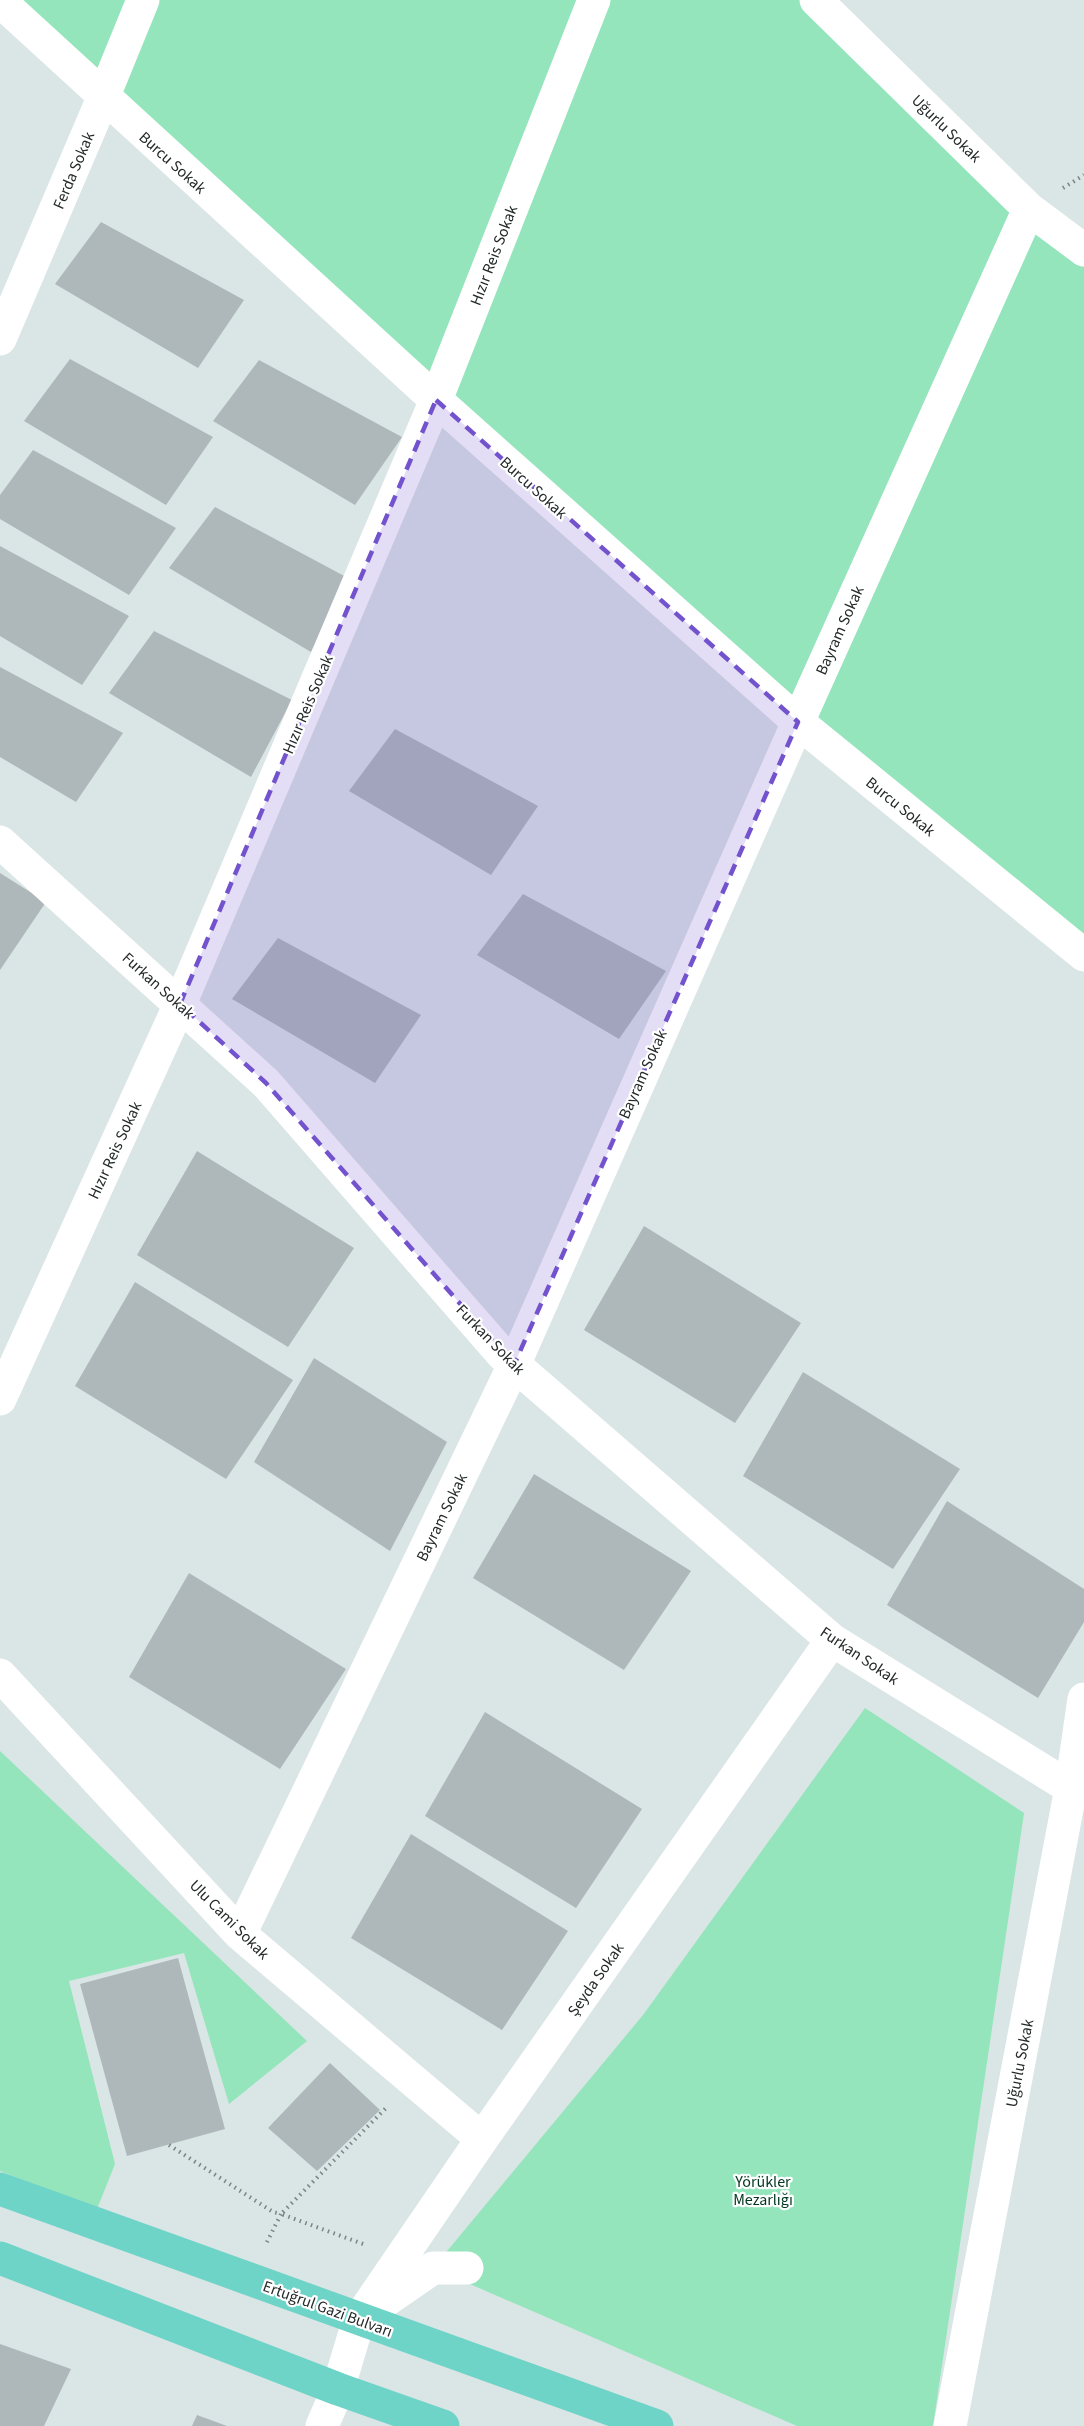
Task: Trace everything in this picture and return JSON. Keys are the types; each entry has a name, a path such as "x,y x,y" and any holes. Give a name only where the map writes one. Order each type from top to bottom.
{"main road":[{"name":"Ertuğrul Gazi Bulvarı","path":"0,2189 657,2426"},
{"path":"0,2258 338,2389 443,2426"}],"street":[{"name":"Ferda Sokak","path":"0,339 143,0"},
{"name":"Hızır Reis Sokak","path":"0,1399 180,1004 436,400 594,0"},
{"name":"Uğurlu Sokak","path":"816,0 1029,209 1084,250"},
{"name":"Burcu Sokak","path":"0,1 103,98 436,400 798,722 1084,956"},
{"name":"Bayram Sokak","path":"240,1934 514,1365 798,722 1029,209"},
{"name":"Furkan Sokak","path":"0,842 266,1083 494,1346 514,1365 832,1640 1071,1788"},
{"name":"Şeyda Sokak","path":"322,2426 338,2389 359,2319 482,2139 832,1640"},
{"name":"Ulu Cami Sokak","path":"0,1675 240,1934 482,2139"},
{"name":"Uğurlu Sokak","path":"950,2426 1071,1788 1084,1699"},
{"path":"359,2319 432,2268 467,2268"}],"path":[{"path":"249,2279 281,2214 412,2081"},
{"path":"169,2145 273,2212 402,2258"}],"highlighted area":[{"path":"436,400 798,722 514,1365 266,1083 180,1004"}],"green space":[{"path":"0,0 816,0 1084,250 1084,955"},
{"name":"Yörükler Mezarlığı","path":"865,1708 1024,1813 933,2426 797,2426 433,2268 643,2015"},
{"path":"0,1751 307,2041 229,2104 184,1953 69,1981 115,2164 97,2209 0,2171"}],"building":[{"path":"101,222 244,300 198,368 55,284"},
{"path":"70,359 213,437 166,505 24,421"},
{"path":"259,360 402,437 355,505 213,421"},
{"path":"33,450 176,528 129,595 0,519 0,495"},
{"path":"215,507 348,578 311,652 169,568"},
{"path":"0,546 129,616 82,685 0,636"},
{"path":"154,631 292,700 251,777 109,693"},
{"path":"0,667 123,733 76,802 0,757"},
{"path":"395,729 538,806 491,875 349,791"},
{"path":"0,873 46,902 0,970"},
{"path":"523,894 666,971 619,1039 477,955"},
{"path":"278,938 421,1015 375,1083 232,999"},
{"path":"197,1151 354,1248 288,1347 137,1255"},
{"path":"644,1226 801,1323 735,1423 584,1330"},
{"path":"135,1282 293,1380 226,1479 75,1386"},
{"path":"314,1358 447,1442 390,1551 254,1462"},
{"path":"803,1372 960,1469 893,1569 743,1476"},
{"path":"534,1474 691,1571 624,1670 473,1578"},
{"path":"947,1501 1084,1589 1084,1622 1038,1698 887,1605"},
{"path":"189,1573 346,1669 280,1769 129,1677"},
{"path":"485,1712 642,1809 576,1908 425,1816"},
{"path":"411,1834 568,1931 502,2030 351,1938"},
{"path":"178,1958 225,2129 127,2156 80,1984"},
{"path":"330,2063 380,2110 317,2171 268,2128"},
{"path":"0,2344 71,2369 44,2426 0,2426"},
{"path":"197,2415 227,2426 192,2426"}]}
